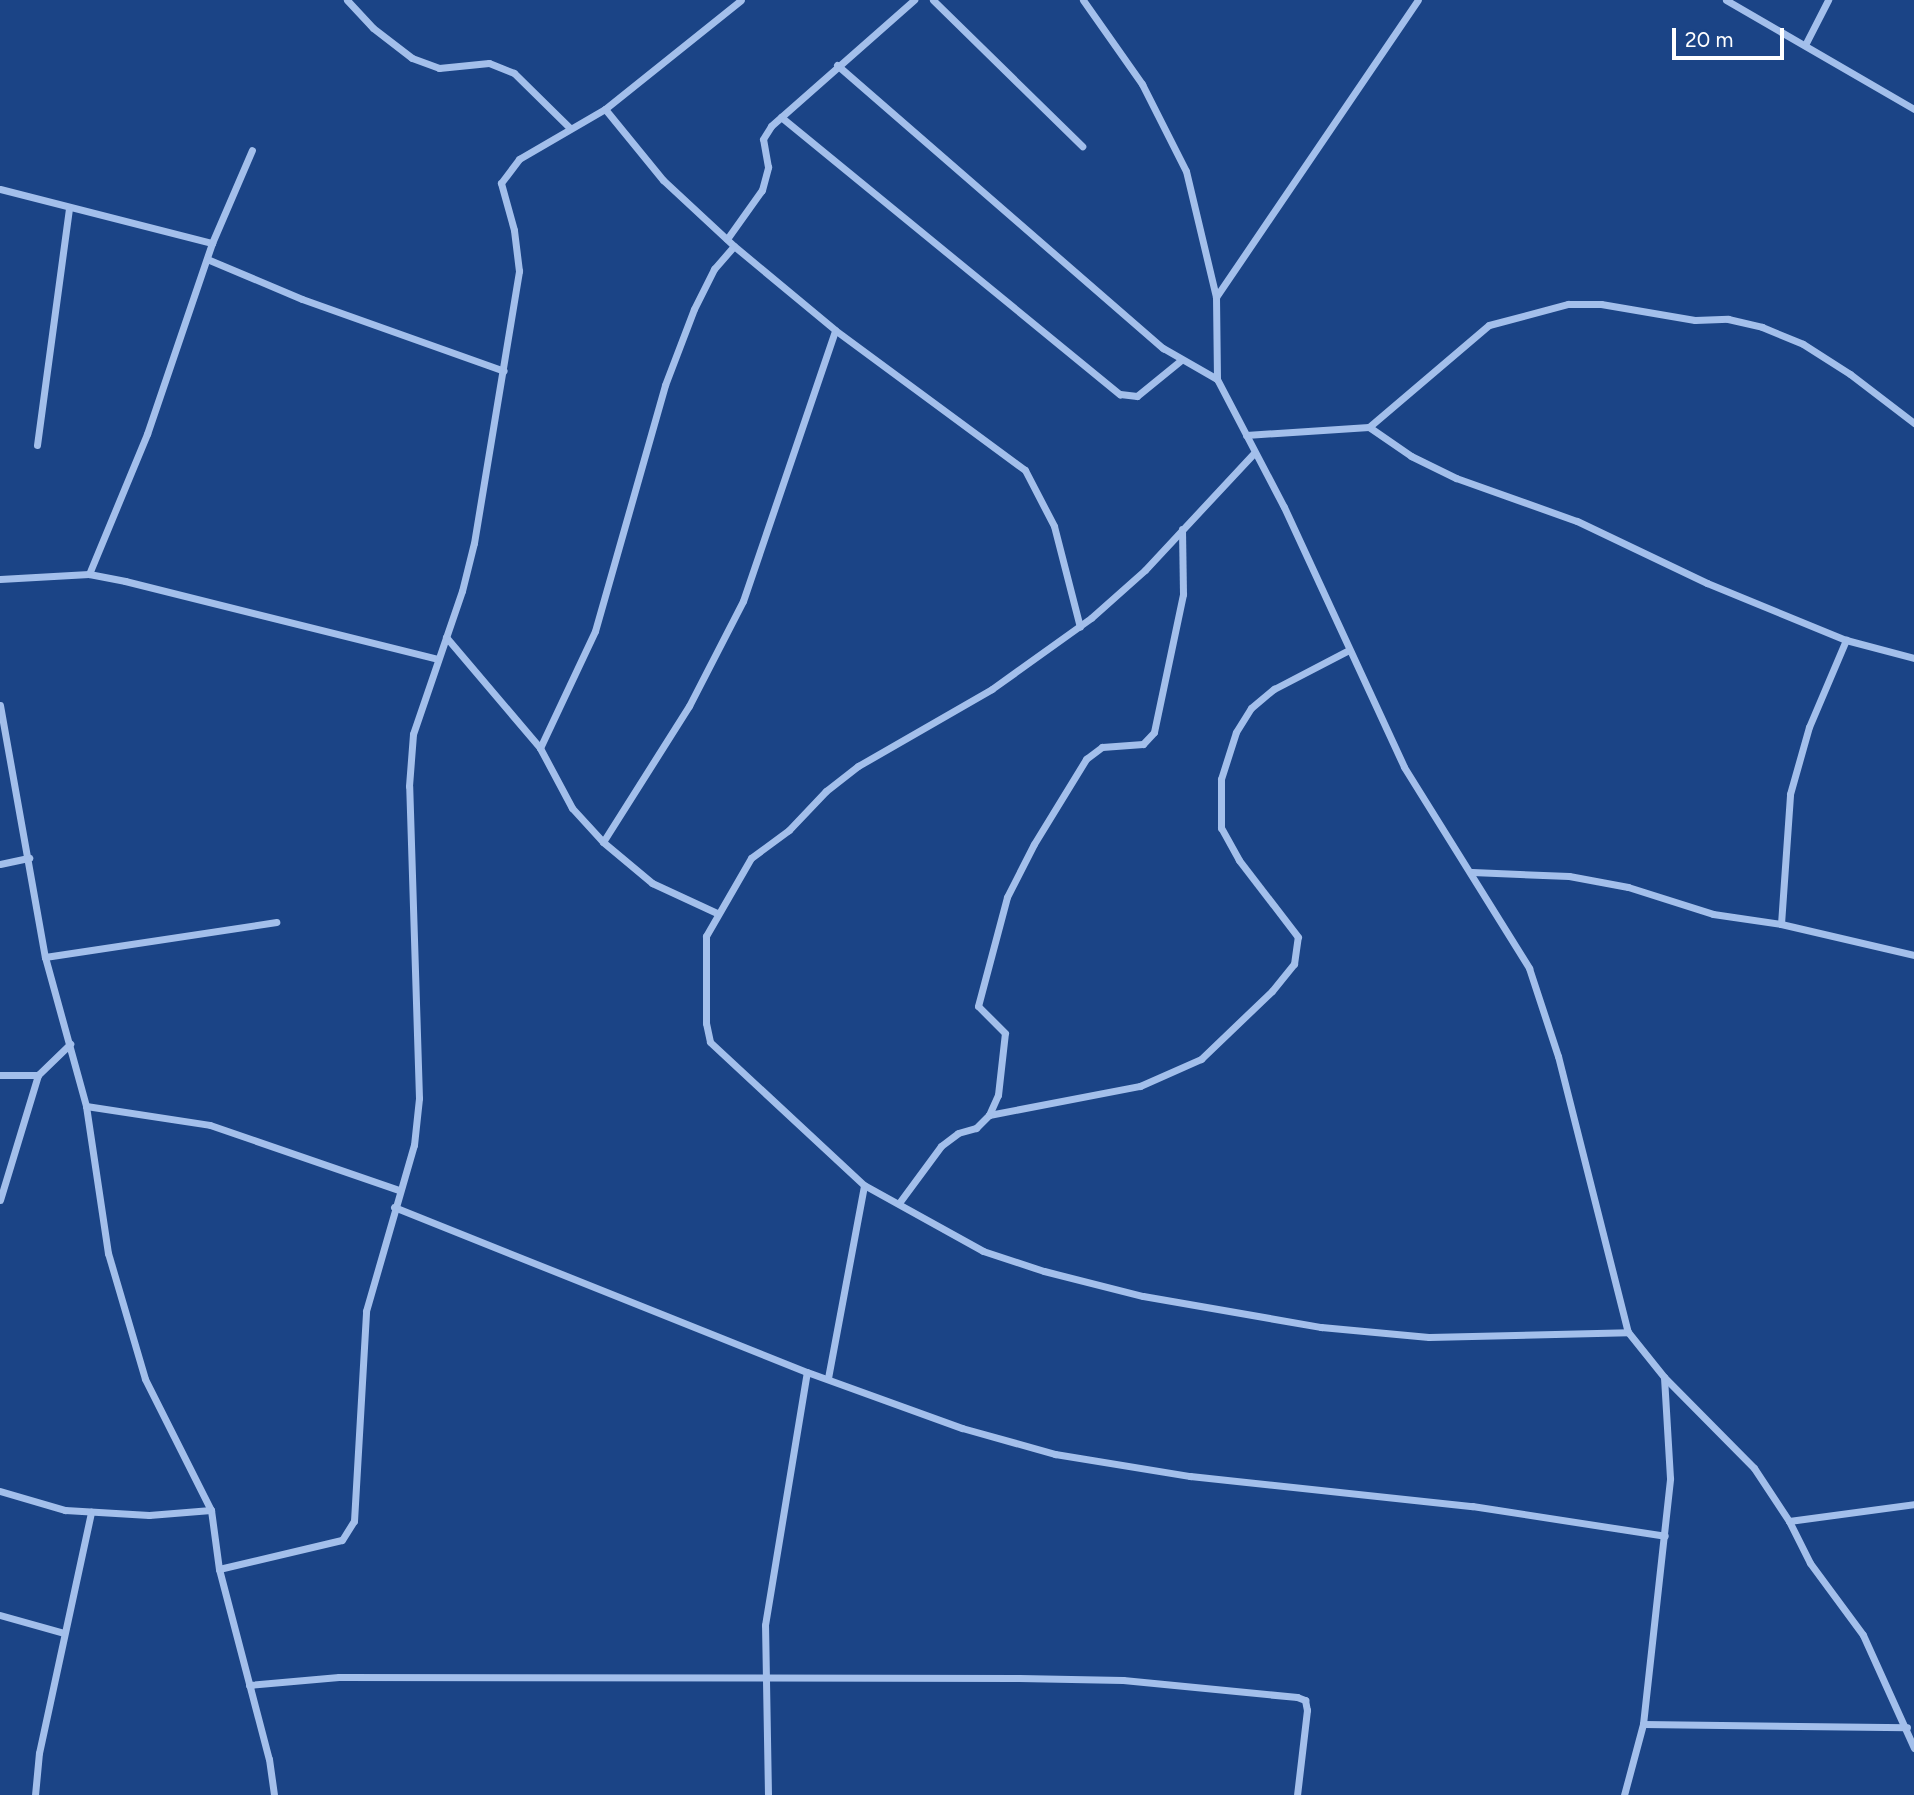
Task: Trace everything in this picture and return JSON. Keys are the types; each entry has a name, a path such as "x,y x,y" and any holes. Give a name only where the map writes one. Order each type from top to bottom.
{"street":[{"path":"347,0 373,28 412,58 439,68 489,63 514,74 570,128"},
{"path":"219,1569 328,1545 342,1540 349,1531 360,1457 366,1311 414,1145 419,1098 409,786 413,734 474,543 504,371 519,254 501,183 519,159 605,109 741,0"},
{"path":"726,239 762,190 768,167 763,139 780,117 914,0"},
{"path":"933,0 1082,146"},
{"path":"1083,0 1142,84 1186,170 1216,297 1217,379 1284,507 1347,651 1404,767 1472,872 1529,968 1558,1056 1628,1332 1664,1377 1754,1468 1790,1521 1811,1563 1863,1635 1914,1748"},
{"path":"1216,297 1418,0"},
{"path":"1726,0 1914,109"},
{"path":"1805,45 1828,0"},
{"path":"837,65 1180,361 1217,379"},
{"path":"605,109 663,180 734,246 835,330 1030,476 1054,526 1080,627"},
{"path":"780,117 1121,394 1137,396 1180,361"},
{"path":"89,574 147,434 160,386 212,243 252,150"},
{"path":"0,189 212,243"},
{"path":"37,445 69,207"},
{"path":"540,748 594,631 665,385 694,309 714,269 734,246"},
{"path":"207,258 302,299 504,371"},
{"path":"1245,435 1369,427 1489,325 1568,304 1601,304 1695,320 1728,319 1762,327 1803,344 1838,366 1914,424"},
{"path":"603,842 689,706 743,601 835,330"},
{"path":"1369,427 1410,456 1456,478 1577,521 1707,583 1846,640 1914,658"},
{"path":"1254,453 1145,570 1080,627 992,689 858,766 826,791 789,830 751,858 706,936 706,1023 710,1042 864,1185 983,1251 1157,1299 1321,1327 1429,1337 1628,1332"},
{"path":"898,1203 941,1146 958,1133 976,1128 989,1115 1005,1065 1006,1038 978,1006 1007,897 1052,811 1086,759 1102,747 1143,744 1154,732 1183,594 1182,529"},
{"path":"0,579 89,574 437,659"},
{"path":"446,637 540,748 572,808 603,842 652,883 717,913"},
{"path":"1781,924 1786,832 1796,769 1846,640"},
{"path":"989,1115 1140,1086 1200,1059 1272,991 1294,964 1298,937 1239,860 1221,828 1221,779 1236,732 1251,708 1274,690 1347,651"},
{"path":"0,705 4,751 29,858 46,957 86,1106 108,1253 145,1379 211,1510 219,1569 274,1795"},
{"path":"0,864 29,858"},
{"path":"1472,872 1569,876 1628,887 1713,914 1781,924 1914,955"},
{"path":"46,957 276,922"},
{"path":"1,1195 38,1075 70,1044"},
{"path":"0,1075 38,1075"},
{"path":"86,1106 210,1125 400,1190"},
{"path":"828,1378 864,1185"},
{"path":"394,1208 807,1372 962,1428 1055,1454 1190,1476 1472,1506 1665,1536"},
{"path":"768,1795 767,1604 807,1372"},
{"path":"1623,1795 1643,1724 1665,1536 1670,1478 1664,1377"},
{"path":"0,1491 65,1510 149,1516 211,1510"},
{"path":"1790,1521 1914,1504"},
{"path":"35,1795 39,1753 91,1512"},
{"path":"0,1615 64,1633"},
{"path":"249,1685 339,1677 1123,1680 1297,1697 1307,1705 1297,1795"},
{"path":"1643,1724 1906,1727"}]}
